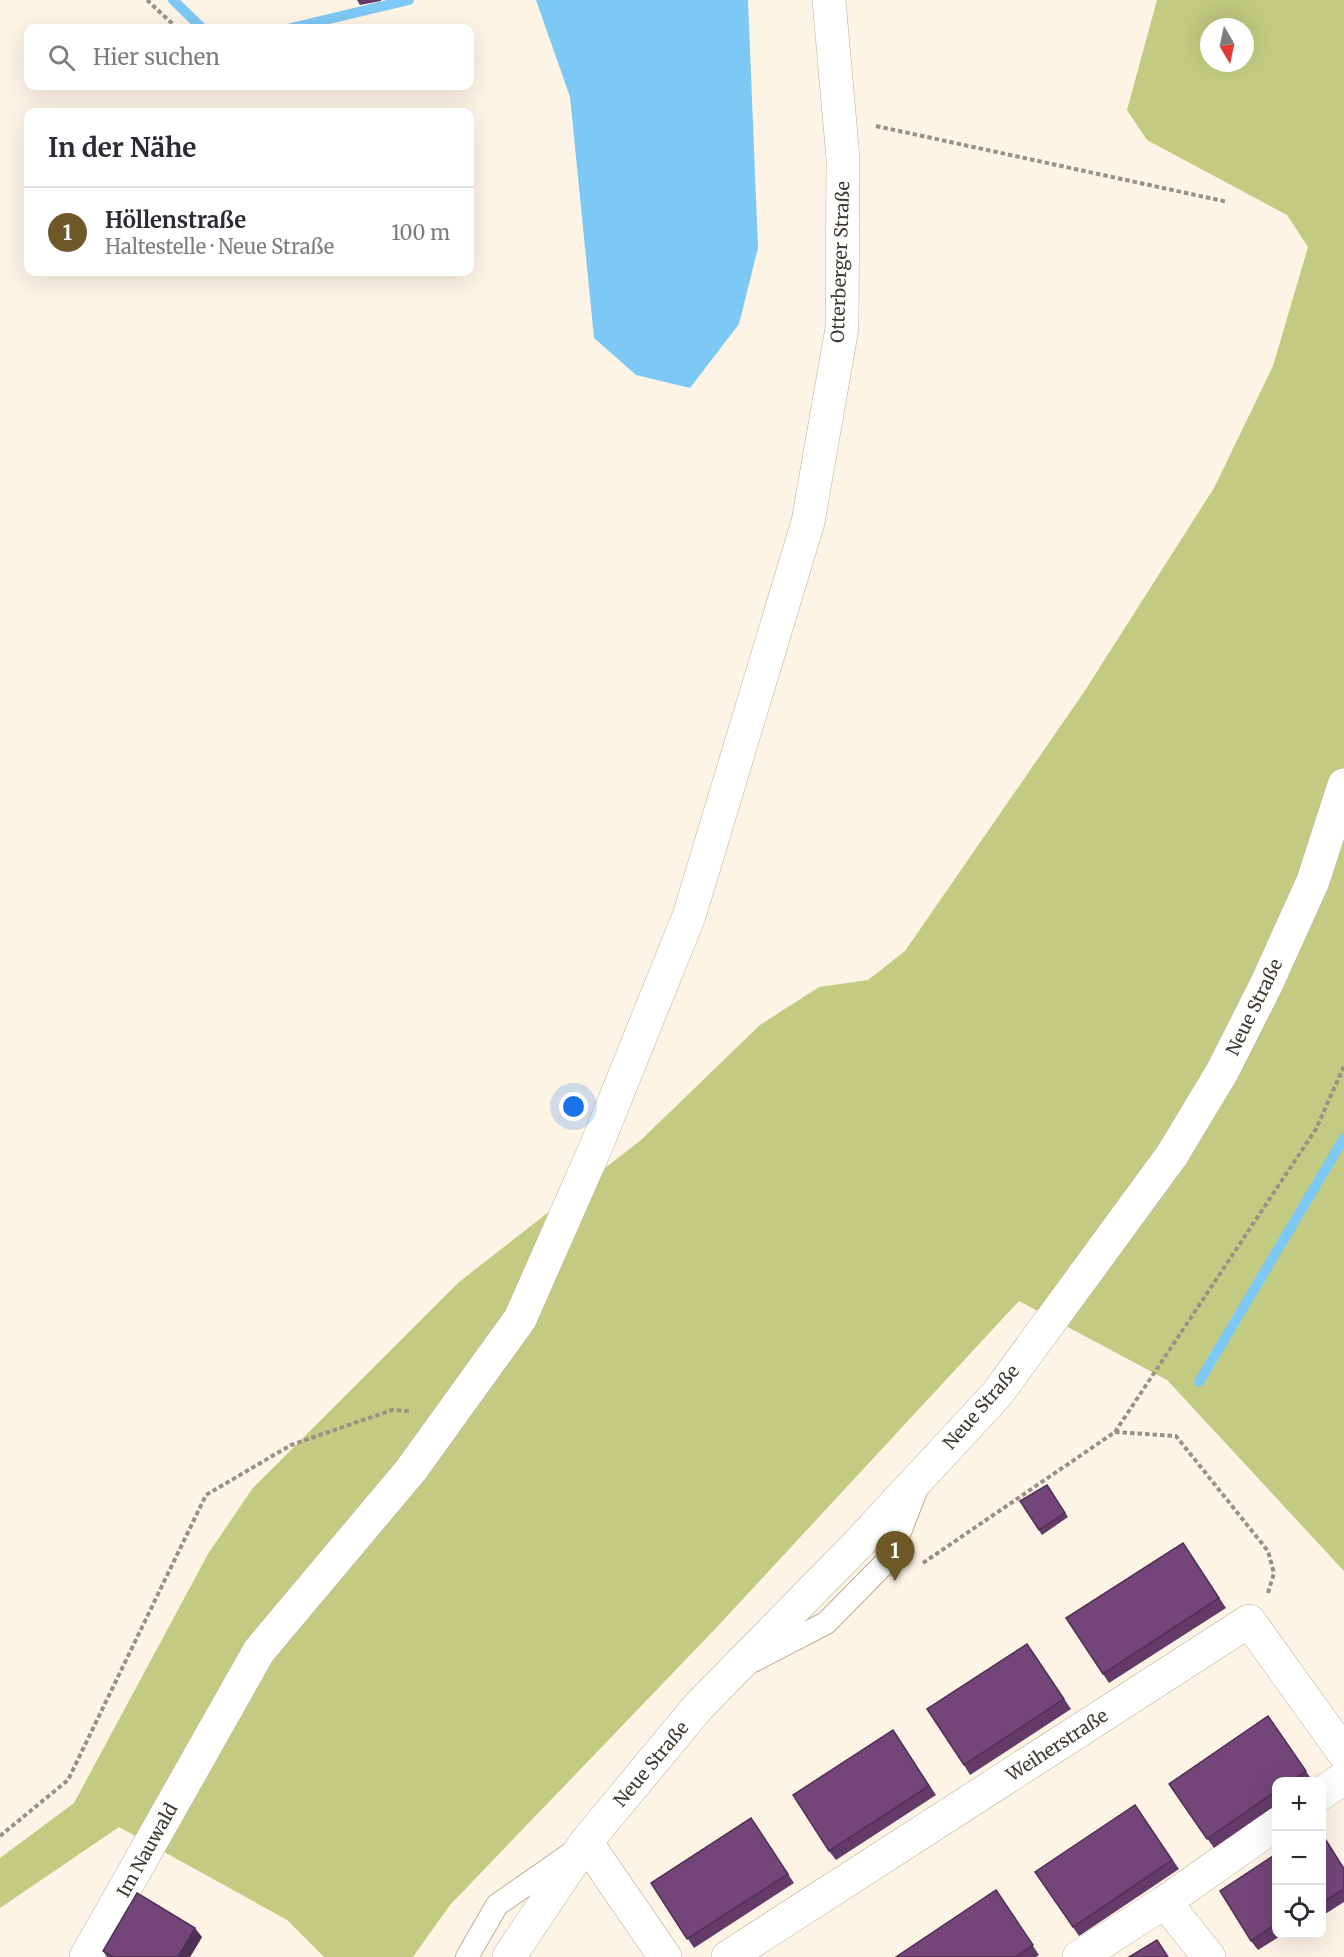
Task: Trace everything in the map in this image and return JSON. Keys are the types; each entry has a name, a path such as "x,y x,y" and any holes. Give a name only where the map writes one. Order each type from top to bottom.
{"street":[{"name":"Otterberger Straße","path":"453,1412 520,1319 595,1149 689,916 808,522 842,328 843,159 830,0"},
{"name":"Neue Straße","path":"509,1957 586,1842 698,1707 856,1546 997,1394 1172,1155 1222,1072 1266,985 1313,881 1344,785"},
{"name":"Im Nauwald","path":"86,1957 259,1651 411,1470 453,1412"},
{"path":"1249,1621 1344,1753"},
{"name":"Weiherstraße","path":"729,1957 1249,1621"},
{"path":"1326,1790 1344,1778"},
{"path":"1079,1957 1165,1902 1272,1827"},
{"path":"586,1842 665,1957"},
{"path":"1165,1902 1209,1957"}],"lane":[{"path":"467,1957 497,1905 586,1842"}],"path":[{"path":"147,0 173,24"},
{"path":"840,118 1228,202"},
{"path":"914,1568 1115,1432 1316,1129 1344,1066"},
{"path":"0,1836 68,1780 206,1495 291,1444 392,1410 453,1412"},
{"path":"1115,1432 1176,1436 1268,1551 1274,1573 1268,1594 1255,1609 1249,1621"}],"green space":[{"path":"1157,0 1344,0 1344,1571 1167,1380 1019,1301 717,1627 450,1905 413,1957 324,1957 287,1920 119,1827 0,1908 0,1858 74,1803 208,1554 252,1489 459,1282 641,1140 760,1025 819,987 868,980 905,951 1084,692 1214,488 1273,366 1308,247 1287,215 1147,140 1127,110"}],"water":[{"path":"536,0 748,0 758,248 739,324 690,388 636,375 594,338 570,97"}],"building":[{"path":"1047,1485 1065,1513 1039,1530 1020,1501"},
{"path":"1183,1543 1219,1598 1103,1674 1066,1618"},
{"path":"1027,1644 1064,1699 964,1765 927,1709"},
{"path":"1268,1716 1306,1771 1297,1777 1272,1777 1272,1794 1207,1839 1169,1784"},
{"path":"893,1730 929,1786 829,1851 793,1795"},
{"path":"1135,1805 1172,1860 1073,1927 1035,1872"},
{"path":"751,1818 788,1874 687,1939 651,1883"},
{"path":"1326,1840 1344,1869 1344,1889 1326,1900"},
{"path":"1272,1857 1272,1927 1251,1941 1220,1891"},
{"path":"996,1890 1033,1945 1015,1957 896,1957"},
{"path":"137,1893 195,1928 178,1957 113,1957 103,1951"},
{"path":"1157,1940 1168,1957 1129,1957"}],"waterway":[{"path":"173,0 198,24"},
{"path":"308,24 409,0"},
{"path":"1199,1382 1344,1138"}],"place":[{"name":"Höllenstraße","path":"895,1581"}]}
